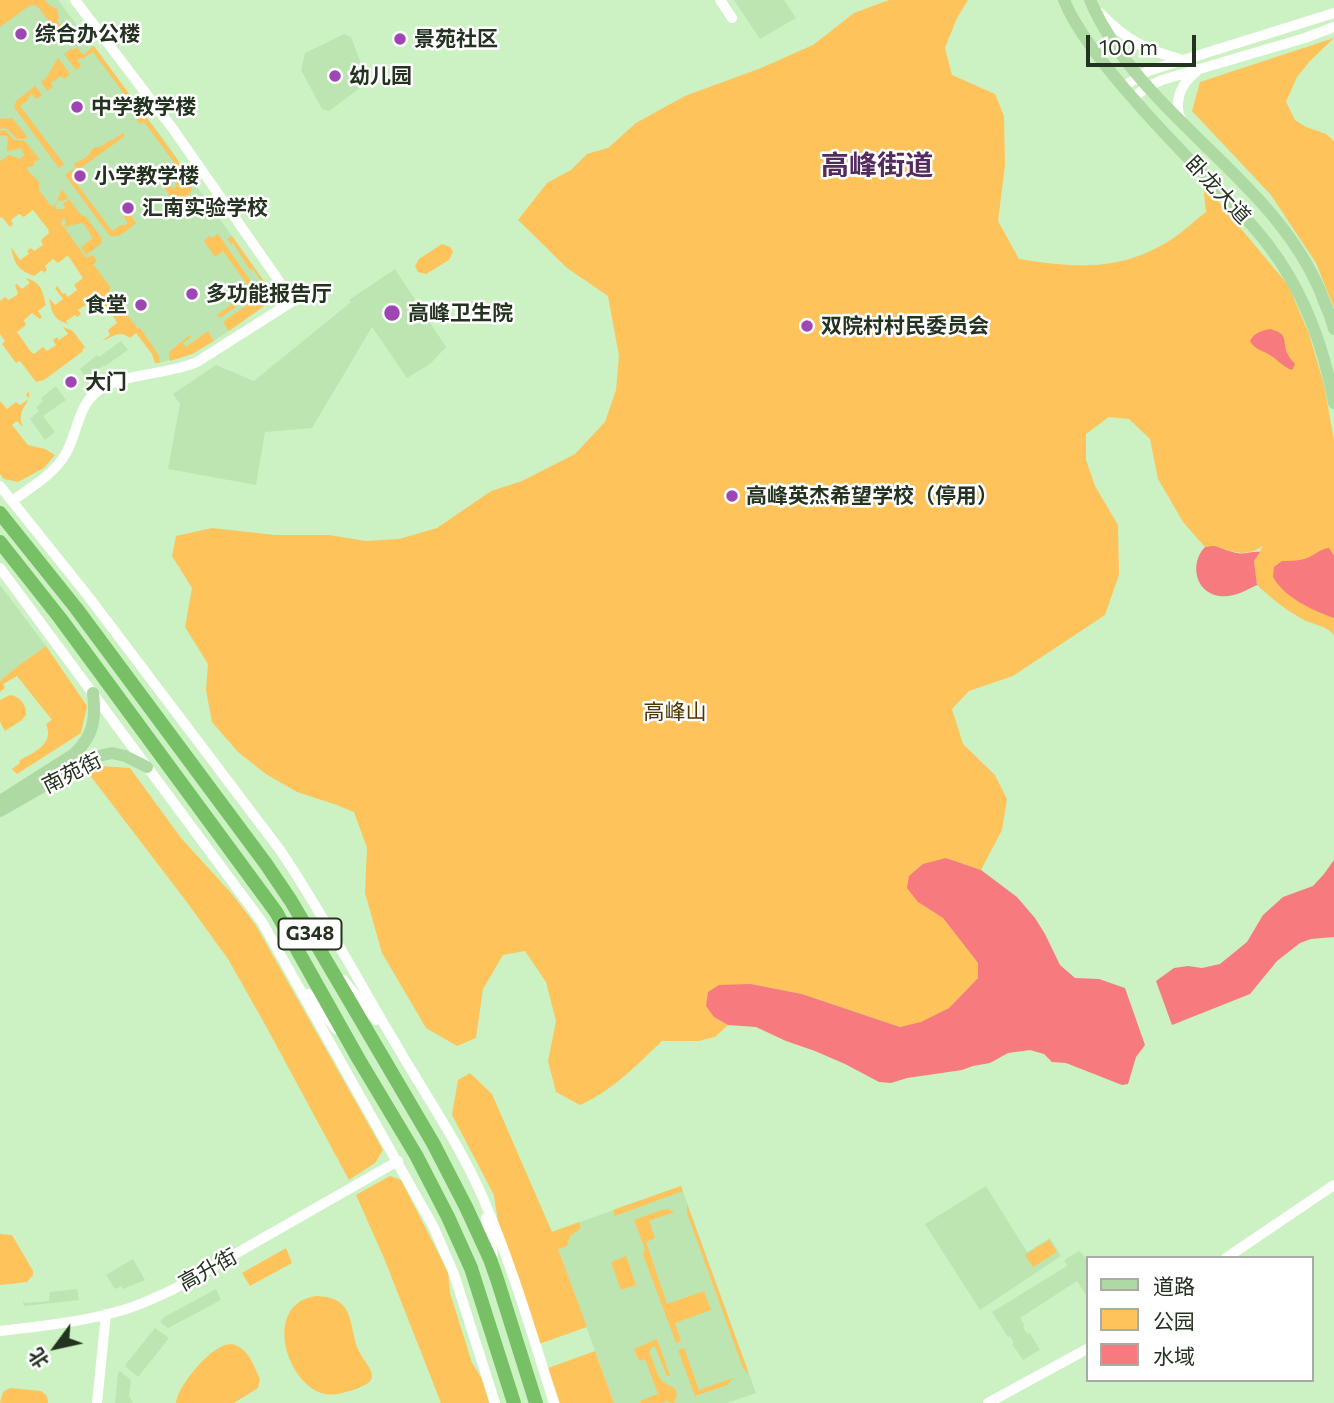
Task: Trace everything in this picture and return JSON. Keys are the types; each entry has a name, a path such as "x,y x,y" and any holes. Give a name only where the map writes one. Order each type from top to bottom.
{"highway":[{"name":"G348","path":"0,513 76,608 292,901 433,1143 466,1207 490,1259 536,1403"},
{"name":"G348","path":"0,542 60,618 276,912 448,1217 471,1268 514,1403"}],"main road":[{"name":"卧龙大道","path":"1064,0 1087,39 1123,87 1269,245 1290,278 1314,328 1331,383 1334,403"},
{"name":"卧龙大道","path":"1091,2 1106,31 1137,76 1265,205 1288,235 1311,270 1334,328"},
{"path":"1087,39 1099,47 1105,44 1106,31"},
{"path":"1166,135 1160,119 1170,115 1181,122"},
{"path":"0,801 83,746 94,722 93,693"},
{"name":"南苑街","path":"0,811 94,757 112,753 147,767"}],"street":[{"path":"12,501 58,465 70,446 88,400 102,388 111,383 191,365 293,301 173,129 75,0"},
{"path":"720,0 732,18"},
{"path":"1091,2 1128,38 1144,47 1184,60"},
{"path":"1123,87 1148,71 1334,13"},
{"path":"1133,98 1162,80 1293,42 1334,27"},
{"path":"1181,122 1178,113 1181,89 1187,79 1201,68"},
{"path":"0,486 88,596 280,850 310,894 436,1110 482,1196 511,1268 554,1403"},
{"path":"0,568 262,922 433,1226 454,1274 495,1403"},
{"path":"320,951 394,1042"},
{"path":"291,972 358,1058"},
{"name":"高升街","path":"0,1331 79,1320 136,1306 174,1289 398,1161"},
{"path":"1229,1256 1334,1185"},
{"path":"482,1196 498,1283"},
{"path":"97,1403 106,1314"},
{"path":"988,1403 1086,1350"}],"shaded area":[{"name":"汇南实验学校","path":"33,0 58,0 164,140 268,287 267,304 192,354 159,363 10,163 0,169 0,12"},
{"path":"734,0 784,0 796,18 760,39"},
{"name":"幼儿园","path":"344,34 351,37 368,82 329,111 322,109 301,70 305,53"},
{"path":"395,269 446,347 430,364 407,378 372,327 312,428 265,432 256,485 168,469 180,404 173,394 216,365 254,381 351,302 349,300"},
{"path":"121,341 128,350 86,378 80,369"},
{"path":"56,386 66,400 43,416 55,432 45,440 30,419 39,411 36,407 43,401 41,398"},
{"path":"0,585 46,646 0,681"},
{"path":"681,1186 756,1393 727,1403 614,1403 552,1232"},
{"path":"986,1186 1027,1252 1050,1238 1061,1256 980,1310 925,1224"},
{"path":"1079,1251 1086,1258 1086,1295 1077,1281 1020,1318 1027,1334 1030,1333 1040,1350 1023,1360 1010,1336 1008,1337 992,1312 1067,1266 1064,1260"},
{"path":"133,1259 145,1280 123,1289 121,1286 115,1289 106,1275"},
{"path":"77,1289 79,1300 24,1306 23,1300 25,1303 49,1301 50,1292"},
{"path":"216,1289 221,1300 168,1328 160,1322 164,1317"},
{"path":"155,1328 169,1338 138,1377 126,1364"},
{"path":"120,1371 131,1380 129,1396 133,1403 115,1403"}],"green space":[{"path":"0,0 45,0 57,9 57,21 61,26 59,32 34,5 0,27"},
{"name":"高峰山","path":"889,0 968,0 957,18 945,48 952,75 995,94 1004,116 1005,166 998,221 1019,259 1097,265 1135,257 1153,250 1206,212 1203,183 1288,285 1309,334 1324,385 1334,440 1334,635 1303,620 1257,585 1254,561 1263,546 1246,553 1205,547 1183,522 1158,479 1150,439 1129,419 1109,417 1086,434 1086,460 1095,486 1118,525 1119,575 1105,615 1013,676 969,691 952,709 963,744 995,775 1007,799 1002,830 981,870 946,858 918,902 943,918 978,963 978,978 949,1008 921,1023 900,1027 802,994 751,984 714,1017 728,1025 715,1037 699,1041 662,1041 613,1085 580,1105 556,1092 548,1061 556,1021 546,982 525,951 503,955 483,989 476,1038 457,1046 426,1028 382,953 365,893 367,848 354,812 297,792 266,774 238,752 212,722 206,690 208,664 185,627 192,588 172,556 176,536 212,528 275,535 329,535 366,541 399,539 437,528 491,491 522,481 575,454 605,422 616,390 619,356 608,296 567,268 518,220 547,183 571,170 587,154 608,148 636,123 685,96 761,68 813,45 854,13"},
{"path":"1334,38 1297,77 1286,102 1295,120 1326,134 1334,141 1334,308 1316,263 1271,195 1192,111 1200,82"},
{"path":"94,46 193,181 191,192 186,196 191,203 188,206 190,209 183,214 164,187 169,183 173,189 177,186 175,184 185,177 144,122 140,124 130,111 134,107 93,52 77,60 81,66 76,70 64,54 77,47 83,55"},
{"path":"58,58 70,74 51,83 53,87 47,91 41,82"},
{"path":"35,86 42,95 36,99 32,94 20,106 64,164 59,168 14,107 16,101"},
{"path":"12,118 27,136 25,139 17,139 6,128 0,129 0,119"},
{"path":"4,130 14,140 25,141 40,160 35,161 27,170 39,182 39,190 50,205 55,205 62,189 68,198 57,201 55,209 64,209 63,204 69,199 101,237 102,243 86,255 81,247 93,238 83,223 66,228 64,218 61,223 86,258 93,255 97,261 93,264 111,288 109,290 116,299 119,298 127,310 125,312 138,329 140,328 158,354 160,363 155,363 152,354 136,333 130,338 119,334 102,341 110,335 108,330 117,323 101,301 91,307 87,304 78,310 81,314 66,321 68,324 56,318 49,298 55,305 63,299 55,288 57,286 68,297 77,290 74,285 83,278 69,257 58,263 53,259 45,266 47,270 44,273 42,270 34,276 18,266 11,247 20,260 29,254 27,251 31,248 34,251 43,245 41,240 49,233 33,210 24,217 19,214 11,220 13,224 10,227 0,218 0,161 9,155 20,159 24,155 21,148 7,150 8,137 0,136 0,131"},
{"path":"123,133 125,136 78,170 74,165 87,157 93,148 102,146"},
{"path":"73,169 75,172 71,176 112,231 128,223 124,217 129,213 136,223 120,235 109,235 65,175"},
{"path":"218,234 259,293 266,288 253,269 250,270 233,243 227,239 232,236 268,287 267,304 229,331 223,322 247,305 244,301 220,318 217,315 251,290 223,251 215,257 204,241 209,236 212,238"},
{"path":"442,244 450,247 453,252 449,260 426,274 418,272 415,266 419,259"},
{"path":"26,278 38,285 46,305 38,311 42,317 40,319 32,313 24,320 26,325 17,332 31,352 34,354 43,347 47,351 56,345 53,340 57,337 59,340 68,334 63,327 73,331 87,350 84,347 82,352 44,380 36,382 20,361 16,363 2,344 5,341 0,334 0,301 5,297 9,300 18,294 15,285 22,289 30,283"},
{"path":"208,331 214,341 192,354 170,361 169,352 190,335 183,343 186,347"},
{"path":"28,400 21,415 23,427 17,421 12,425 28,445 45,449 55,455 44,468 18,482 4,479 0,474 0,401 7,409 16,402 20,405"},
{"path":"46,646 87,706 81,733 17,774 12,769 45,743 48,737 46,724 52,720 17,676 3,684 5,688 0,692 0,681"},
{"path":"10,695 22,702 26,715 5,731 0,722 0,700"},
{"path":"101,766 130,768 181,838 232,894 255,924 383,1150 375,1163 349,1180 228,959 89,774"},
{"path":"470,1073 492,1094 552,1232 579,1222 581,1228 570,1236 567,1246 558,1249 587,1327 539,1344 498,1222 494,1195 452,1115 458,1080"},
{"path":"390,1176 401,1180 448,1272 450,1293 472,1363 482,1379 489,1403 441,1403 356,1195"},
{"path":"681,1186 683,1191 615,1216 613,1210"},
{"path":"687,1204 749,1374 743,1368 687,1213"},
{"path":"668,1209 674,1212 649,1221 655,1238 646,1242 667,1304 704,1291 711,1310 675,1323 681,1341 676,1343 643,1254 645,1249 634,1220"},
{"path":"0,1234 12,1235 33,1271 27,1282 0,1285"},
{"path":"1049,1240 1057,1252 1033,1267 1025,1255"},
{"path":"286,1248 292,1263 250,1286 242,1273"},
{"path":"626,1256 636,1285 621,1290 611,1262"},
{"path":"317,1296 339,1302 349,1316 356,1343 372,1374 370,1381 356,1389 325,1394 311,1387 299,1376 290,1361 285,1344 285,1327 289,1313 300,1302"},
{"path":"657,1339 670,1376 667,1376 655,1347 649,1352 660,1378 675,1388 677,1395 674,1403 640,1401 658,1394 645,1359 639,1361 634,1349"},
{"path":"232,1344 243,1349 250,1358 260,1379 258,1388 234,1403 176,1403 182,1388 200,1363 224,1345"},
{"path":"684,1348 699,1390 733,1378 727,1385 695,1396 678,1350"},
{"path":"595,1351 614,1403 560,1403 548,1368"},
{"path":"10,1388 41,1391 47,1396 48,1403 0,1403 3,1392"}],"water":[{"path":"1270,329 1284,338 1287,353 1295,364 1292,370 1256,348 1250,341 1258,333"},
{"path":"1214,546 1232,552 1260,552 1254,561 1257,585 1229,596 1219,596 1204,589 1197,576 1197,560 1205,547"},
{"path":"1329,548 1334,556 1334,618 1292,597 1273,577 1274,567 1282,561 1304,559"},
{"path":"946,858 981,870 1017,897 1035,918 1060,965 1075,978 1099,979 1125,988 1145,1045 1136,1057 1128,1084 1122,1085 1066,1063 1052,1062 1044,1054 1030,1050 1008,1053 990,1063 962,1070 891,1083 879,1082 845,1064 756,1027 728,1025 714,1017 706,1006 708,992 719,985 751,984 802,994 900,1027 921,1022 949,1008 978,978 978,963 943,918 918,902 907,888 909,876 923,864"},
{"path":"1334,860 1334,937 1300,943 1277,961 1250,994 1172,1025 1156,981 1174,968 1202,968 1220,964 1247,942 1263,915 1283,897 1313,886"}],"place":[{"name":"综合办公楼","path":"21,34"},
{"name":"景苑社区","path":"400,39"},
{"name":"幼儿园","path":"335,76"},
{"name":"中学教学楼","path":"77,107"},
{"name":"小学教学楼","path":"80,176"},
{"name":"汇南实验学校","path":"128,208"},
{"name":"多功能报告厅","path":"192,294"},
{"name":"食堂","path":"141,305"},
{"name":"高峰卫生院","path":"392,313"},
{"name":"双院村村民委员会","path":"807,326"},
{"name":"大门","path":"71,382"},
{"name":"高峰英杰希望学校（停用）","path":"732,496"}],"district":[{"name":"高峰街道","path":"877,166"}]}
